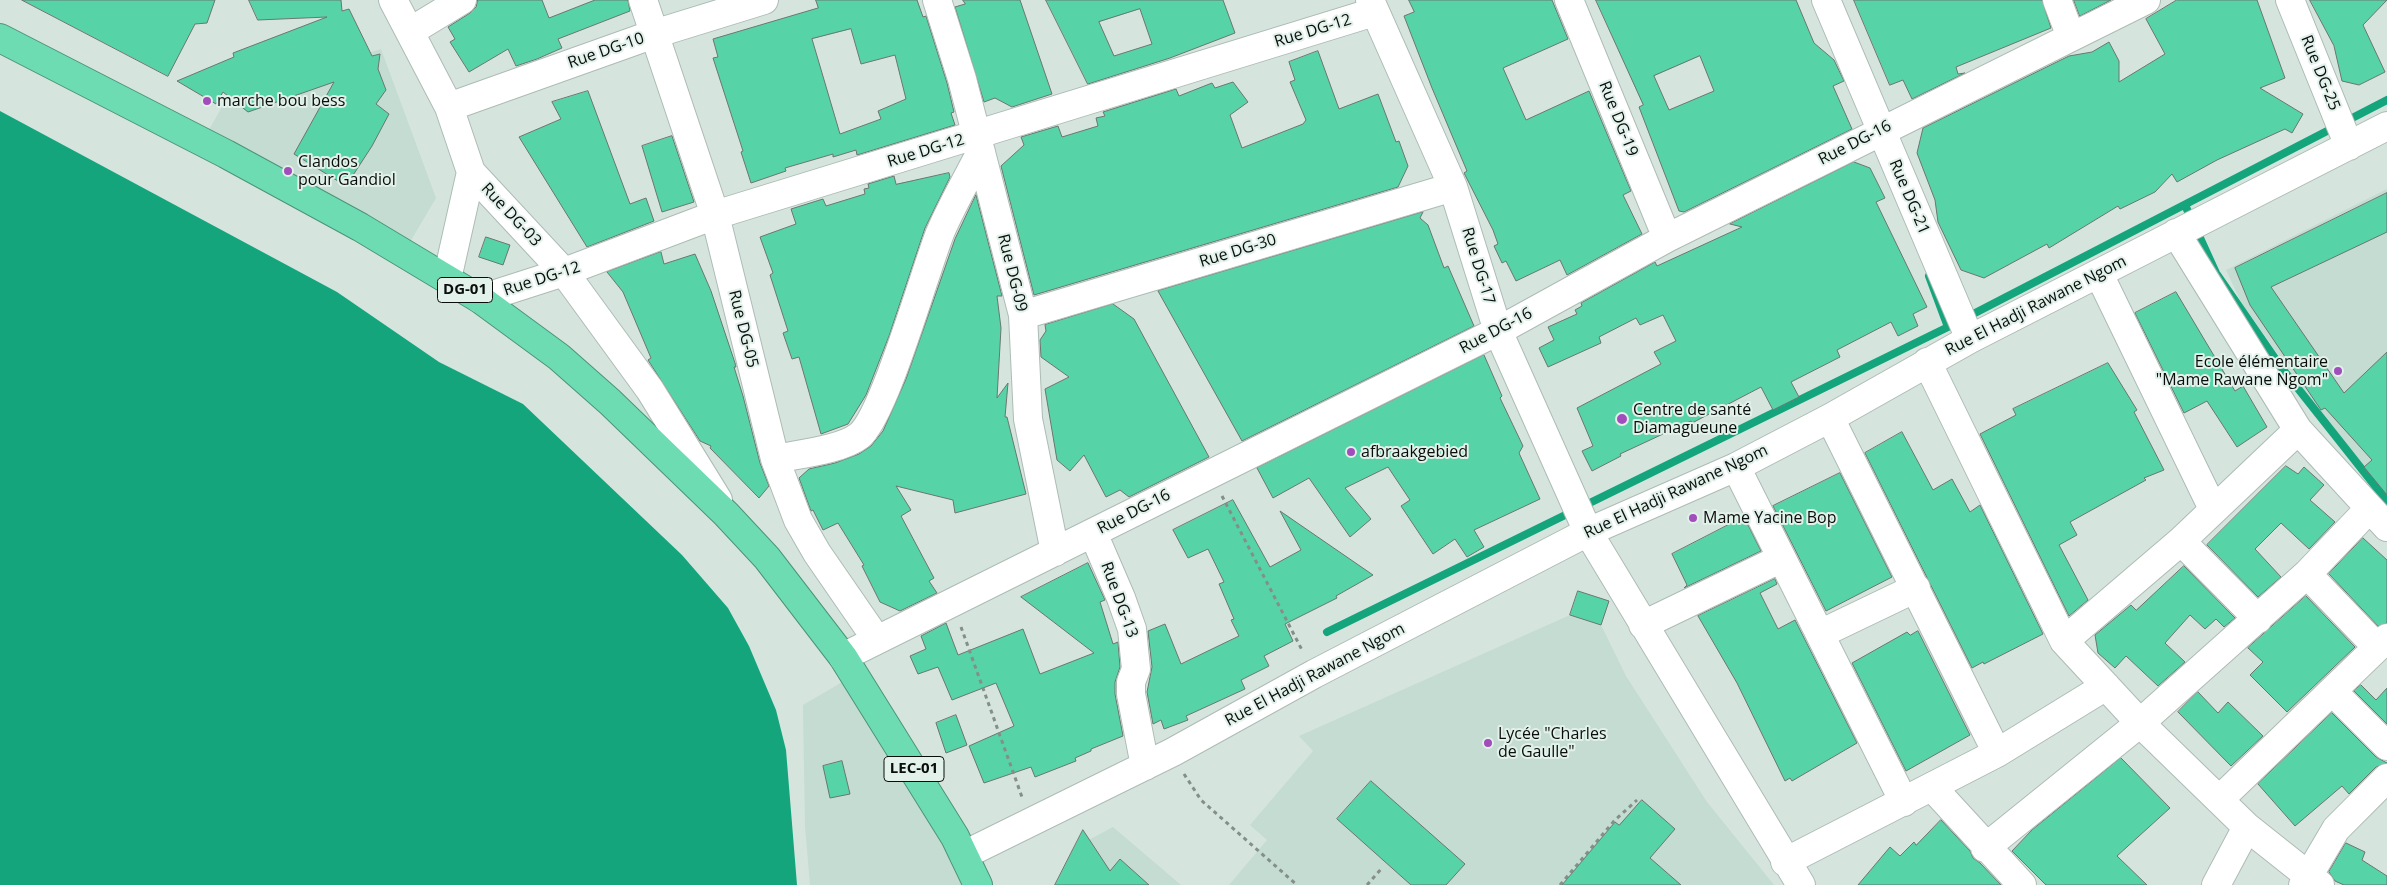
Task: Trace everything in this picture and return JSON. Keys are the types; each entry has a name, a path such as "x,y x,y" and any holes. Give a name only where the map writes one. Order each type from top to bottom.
{"highway":[{"name":"DG-01","path":"0,38 295,191 480,299 559,357 610,402 726,514 767,558 844,657"},
{"name":"LEC-01","path":"844,657 930,795 964,855 978,885"}],"street":[{"name":"Rue DG-03","path":"393,0 411,31 449,107 471,172 564,272 650,390 726,514"},
{"path":"411,31 462,0"},
{"name":"Rue DG-05","path":"643,0 715,215 775,459 798,520 817,553 877,640"},
{"name":"Rue DG-10","path":"449,107 654,34 764,0"},
{"name":"Rue DG-09","path":"937,0 962,79 1023,315 1028,419 1055,552"},
{"name":"Rue DG-19","path":"1569,0 1667,238"},
{"name":"Rue DG-21","path":"1826,0 1880,131 1970,339"},
{"path":"2057,0 2071,37"},
{"name":"Rue DG-16","path":"844,657 1498,331 1667,238 2146,0"},
{"name":"Rue DG-25","path":"2290,0 2349,146"},
{"name":"Rue DG-12","path":"480,299 564,272 715,215 978,144 1372,6"},
{"name":"Rue DG-17","path":"1372,6 1453,187 1498,331 1588,532 1801,885"},
{"name":"Rue El Hadji Rawane Ngom","path":"964,855 1173,752 1314,674 1588,532 1736,467 1830,418 1970,339 2387,126"},
{"path":"775,459 842,444 859,436 864,431 871,420 890,374 941,232 978,144"},
{"path":"447,279 471,172"},
{"name":"Rue DG-30","path":"1023,315 1453,187"},
{"path":"1986,848 2140,723 2307,574 2378,518 2298,430 2176,233"},
{"path":"2099,274 2213,509"},
{"path":"1927,362 2064,641 2140,723 2220,799 2246,827 2310,882 2336,830 2387,778"},
{"path":"1830,418 1997,753"},
{"path":"2064,641 2181,540 2298,430"},
{"path":"1736,467 1780,559 1820,634 1904,802"},
{"name":"Rue DG-13","path":"1093,533 1122,598 1132,629 1136,669 1131,682 1131,694 1145,766"},
{"path":"2181,540 2258,619"},
{"path":"1643,625 1780,559"},
{"path":"2220,799 2382,642 2307,574"},
{"path":"1820,634 1916,588"},
{"path":"1786,862 1997,753 2106,686"},
{"path":"2332,692 2387,746"},
{"path":"1932,787 2022,885"},
{"path":"2216,885 2246,827"}],"path":[{"path":"1210,473 1314,674"},
{"path":"953,603 1031,822"},
{"path":"1173,752 1201,800 1297,885"},
{"path":"1560,885 1614,821 1637,800"},
{"path":"1367,885 1382,868"}],"shaded area":[{"path":"381,49 436,198 407,247 206,135 227,98"},
{"path":"0,111 337,292 439,362 523,404 682,555 728,608 749,646 776,710 786,750 797,885 0,885"},
{"name":"Ecole élémentaire \"Mame Rawane Ngom\"","path":"2387,189 2387,495 2356,465 2241,302 2226,270"},
{"name":"Lycée \"Charles de Gaulle\"","path":"1570,615 1601,625 1626,676 1707,802 1774,885 1229,885 1267,840 1250,825 1313,751 1299,736"},
{"path":"844,681 955,838 963,885 810,885 805,826 803,705"},
{"path":"1113,827 1181,885 1056,885 1072,849"}],"building":[{"path":"22,0 215,0 207,23 195,24 168,76"},
{"path":"249,0 341,0 342,11 349,9 372,56 380,54 378,69 386,90 376,104 389,114 372,146 346,186 294,154 334,82 248,112 223,92 216,104 177,81 234,57 233,53 327,17 258,20"},
{"path":"478,0 542,0 549,18 595,0 628,0 630,11 558,39 562,48 537,59 516,66 508,49 469,72 450,42 455,39 448,27 470,13 476,7"},
{"path":"816,0 917,0 923,17 926,16 947,83 954,112 951,113 955,125 857,155 856,150 833,157 833,154 785,168 786,171 751,183 741,152 743,151 713,58 718,57 713,39 818,8","holes":["851,29 861,64 895,55 906,99 878,111 881,119 840,134 812,39"]},
{"path":"963,0 1020,0 1052,94 1012,107 995,98 984,102 955,7 965,4"},
{"path":"1046,0 1223,0 1235,33 1170,58 1088,84","holes":["1140,9 1152,44 1114,56 1099,22"]},
{"path":"1409,0 1552,0 1568,39 1503,68 1526,120 1589,91 1631,191 1623,195 1642,234 1567,275 1560,260 1516,281 1506,261 1502,263 1494,246 1498,244 1493,230 1464,173 1467,171 1404,16 1414,12"},
{"path":"1596,0 1796,0 1814,43 1834,60 1844,81 1833,86 1852,129 1684,212 1679,211 1639,107 1643,105","holes":["1700,56 1714,91 1669,110 1654,76"]},
{"path":"1854,0 2042,0 2051,28 1956,67 1958,74 1965,73 1912,99 1903,80 1890,85"},
{"path":"2074,0 2111,0 2080,16"},
{"path":"2177,0 2257,0 2285,78 2260,88 2303,114 2292,133 2285,129 2217,160 2177,182 2172,174 2155,192 2120,209 2118,206 2049,248 2047,244 1984,278 1961,270 1938,222 1935,200 1917,153 1923,128 2069,56 2092,52 2109,42 2119,61 2119,82 2165,54 2146,19"},
{"path":"2310,0 2387,0 2363,25 2385,72 2359,85 2342,81 2334,46"},
{"path":"1318,51 1339,109 1378,94 1396,142 1399,141 1408,166 1398,187 1034,295 1001,166 1024,145 1021,137 1058,126 1062,137 1098,126 1096,118 1105,116 1103,112 1176,89 1179,96 1212,83 1215,88 1233,82 1248,102 1230,115 1242,148 1303,124 1306,120 1290,82 1295,80 1289,62"},
{"path":"588,91 630,204 646,198 654,221 587,247 519,137 561,119 552,102"},
{"path":"672,136 694,202 662,212 642,146"},
{"path":"1854,162 1870,168 1885,198 1876,202 1927,307 1913,314 1918,326 1898,336 1891,322 1837,350 1840,357 1791,382 1799,397 1773,410 1761,387 1692,423 1691,421 1620,454 1621,456 1592,471 1582,451 1593,446 1577,408 1661,364 1654,352 1676,341 1663,315 1640,325 1636,318 1599,337 1601,343 1548,367 1539,348 1554,340 1548,327 1577,314 1575,310 1582,306 1581,303 1655,262 1657,266 1742,227 1730,224"},
{"path":"949,173 950,177 925,228 889,336 866,395 848,424 821,434 799,357 792,359 783,333 788,331 770,275 773,273 760,237 796,224 791,209 823,199 826,206 865,194 864,189 869,188 868,184 894,176 896,184"},
{"path":"2387,193 2387,232 2271,287 2344,393 2387,352 2387,495 2364,467 2372,460 2325,408 2321,410 2250,305 2235,268"},
{"path":"976,195 1002,296 997,296 1001,328 997,398 1008,383 1005,417 1007,417 1026,494 955,513 953,500 896,486 911,510 901,516 934,578 929,581 937,593 900,611 880,602 862,566 864,565 838,523 823,530 813,510 811,511 799,478 809,469 835,463 859,454 871,446 883,431 906,379 955,239"},
{"path":"1423,212 1420,218 1428,225 1444,268 1448,266 1474,326 1242,441 1158,291"},
{"path":"486,237 510,245 503,265 479,257"},
{"path":"661,252 664,264 695,254 711,291 735,363 736,367 734,367 760,463 769,486 759,498 710,448 711,446 700,441 648,360 651,358 623,292 607,272"},
{"path":"2176,292 2235,391 2243,386 2267,427 2237,447 2207,401 2184,413 2135,313"},
{"path":"1113,304 1134,319 1209,457 1129,497 1120,490 1106,497 1084,455 1070,471 1057,460 1045,389 1069,377 1041,357 1040,340 1046,331 1045,325"},
{"path":"1484,355 1502,396 1500,398 1523,446 1519,453 1540,499 1474,530 1484,547 1467,557 1455,539 1433,554 1401,506 1410,500 1388,467 1345,488 1371,519 1350,537 1309,478 1273,498 1257,468"},
{"path":"2108,363 2137,410 2134,412 2164,470 2144,478 2146,480 2070,522 2077,535 2059,545 2088,600 2069,616 1980,434 2016,415 2013,409"},
{"path":"1902,432 1933,490 1952,479 1970,512 1980,505 2043,634 1984,664 1983,662 1972,668 1865,453"},
{"path":"2286,466 2298,474 2304,467 2324,485 2310,500 2335,522 2309,549 2281,523 2255,549 2281,577 2258,597 2207,545"},
{"path":"1840,473 1892,577 1826,611 1773,506"},
{"path":"1233,500 1270,567 1301,550 1280,511 1373,575 1336,596 1337,598 1285,624 1293,641 1264,656 1269,666 1241,680 1245,689 1186,716 1188,720 1164,729 1161,720 1153,724 1147,692 1152,667 1148,631 1165,624 1181,664 1239,636 1231,620 1234,619 1219,584 1224,582 1208,549 1188,558 1173,530"},
{"path":"1744,517 1761,551 1684,588 1687,585 1672,554"},
{"path":"2363,538 2387,560 2387,623 2378,626 2329,574"},
{"path":"1088,563 1105,600 1100,602 1113,644 1118,642 1120,667 1115,682 1115,694 1123,736 1091,749 1091,751 1075,758 1076,761 1035,777 1031,767 984,783 969,746 1014,726 996,683 952,700 938,667 918,674 910,656 926,649 921,636 946,623 958,655 1023,629 1040,674 1094,653 1021,597"},
{"path":"2184,566 2235,618 2224,627 2216,619 2205,629 2190,615 2165,643 2185,662 2158,686 2126,656 2115,668 2098,653 2095,635 2131,605 2136,610"},
{"path":"1775,579 1777,584 1760,593 1778,629 1795,620 1857,743 1792,781 1790,778 1785,781 1737,683 1698,616"},
{"path":"1578,591 1609,601 1601,625 1570,615"},
{"path":"2306,596 2355,647 2287,712 2250,675 2263,662 2248,648"},
{"path":"1918,631 1970,735 1906,771 1852,663 1907,632 1910,635"},
{"path":"2361,685 2376,700 2387,688 2387,724 2354,691"},
{"path":"2198,692 2218,713 2228,702 2263,736 2231,766 2178,712"},
{"path":"2332,713 2376,757 2387,763 2376,767 2349,794 2342,786 2295,826 2258,784"},
{"path":"956,715 967,745 946,753 936,723"},
{"path":"2121,758 2170,808 2117,856 2147,885 2046,885 2012,851 2032,830"},
{"path":"842,761 850,794 830,798 823,766"},
{"path":"1371,781 1465,864 1446,885 1411,885 1337,819"},
{"path":"1642,800 1675,829 1650,858 1681,885 1562,885 1615,822 1619,825"},
{"path":"1941,820 1970,851 1973,858 2001,885 1858,885 1890,847 1900,856 1914,842 1916,845"},
{"path":"1083,830 1110,871 1120,859 1149,885 1055,885"},
{"path":"2346,843 2365,852 2362,860 2387,876 2387,885 2344,885 2335,881 2329,872"}],"waterway":[{"path":"1327,632 1948,327 2387,100"},
{"path":"2185,205 2216,273 2281,367 2387,501"},
{"path":"1929,276 1948,327"}],"place":[{"name":"marche bou bess","path":"207,101"},
{"name":"Clandos pour Gandiol","path":"288,171"},
{"name":"Ecole élémentaire \"Mame Rawane Ngom\"","path":"2338,371"},
{"name":"Centre de santé Diamagueune","path":"1622,419"},
{"name":"afbraakgebied","path":"1351,452"},
{"name":"Mame Yacine Bop","path":"1693,518"},
{"name":"Lycée \"Charles de Gaulle\"","path":"1488,743"}]}
